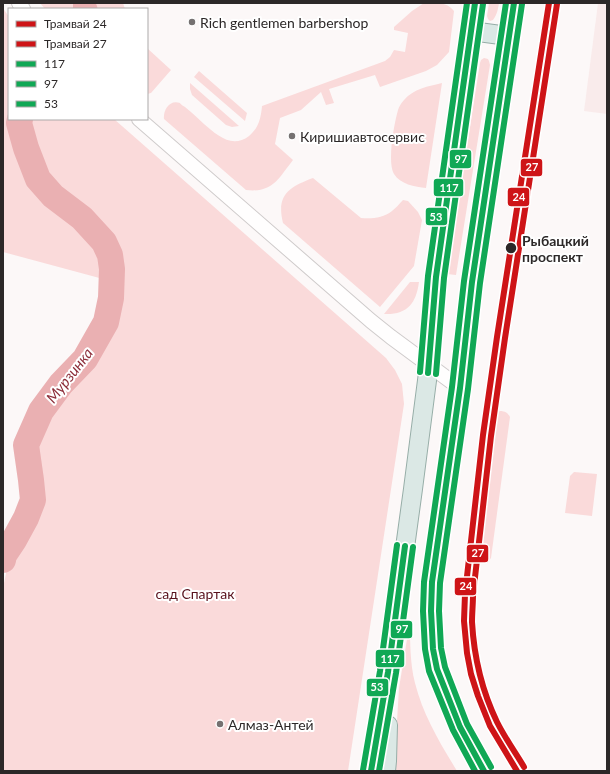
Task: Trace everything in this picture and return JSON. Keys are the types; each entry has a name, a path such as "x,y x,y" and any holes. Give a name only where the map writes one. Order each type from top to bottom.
{"main road":[{"path":"371,771 388,672 413,489 429,365 436,277 475,3"},
{"path":"484,771 460,727 437,668 431,611 432,582 460,388 472,282 514,3"},
{"path":"471,31 508,36"},
{"path":"386,771 388,672"}],"street":[{"path":"141,120 371,321 460,388"}],"shaded area":[{"path":"73,3 96,3 98,8 73,8"},
{"path":"598,3 607,3 607,114 584,111"}],"green space":[{"path":"40,3 74,4 73,8 44,8"},
{"path":"96,3 123,3 125,8 98,8"},
{"path":"424,3 444,4 454,11 449,52 437,65 426,71 380,87 375,75 329,89 334,103 326,105 321,92 301,110 280,118 275,144 293,160 279,179 269,187 263,189 246,190 164,119 166,109 170,104 176,102 180,103 219,136 231,141 243,140 252,133 257,126 262,106 385,61 390,57 394,50 405,52 408,33 394,30 394,27 412,11"},
{"path":"489,3 499,3 498,10 493,20 490,21 487,16"},
{"name":"сад Спартак","path":"3,8 8,16 8,120 115,120 386,358 395,370 402,384 404,404 348,771 3,771 3,588 9,559 23,540 35,515 39,497 32,449 35,431 47,413 81,373 107,336 117,311 118,283 3,252"},
{"path":"148,49 171,70 151,93 148,94"},
{"path":"484,58 488,59 490,65 456,275 447,274 480,63"},
{"path":"199,71 247,113 245,121 194,77"},
{"path":"190,83 239,126 232,127 226,125 192,95"},
{"path":"442,83 426,188 404,183 394,174 391,161 392,143 398,110 403,101 412,93 422,88"},
{"path":"313,178 361,218 381,217 393,210 403,200 408,201 418,212 422,220 414,266 380,307 283,223 281,205 286,193 297,185"},
{"path":"410,282 419,282 416,296 409,307 399,313 384,314"},
{"path":"500,411 506,412 510,417 491,558 487,562 483,563 480,561 478,556 495,416"},
{"path":"574,472 597,474 592,516 565,513 570,476"},
{"path":"410,621 411,660 418,695 444,750 457,771 394,771 399,688"}],"waterway":[{"name":"Мурзинка","path":"3,560 4,555 26,518 33,500 26,445 41,411 61,384 85,359 106,322 111,298 112,269 110,255 104,242 82,218 53,196 38,179 26,148 19,123 20,120"}],"tram line":[{"name":"24","path":"517,771 490,726 471,674 467,653 464,621 465,594 483,435 549,3"},
{"name":"27","path":"524,767 497,722 483,686 473,635 473,595 491,436 557,4"}],"transit line":[{"name":"53","path":"420,372 428,276 467,3"},
{"name":"117","path":"428,373 436,277 475,3"},
{"name":"53","path":"475,771 453,730 429,671 425,649 423,611 424,582 452,387 464,281 506,3"},
{"name":"117","path":"484,771 460,727 437,669 433,649 431,611 432,582 460,388 472,282 514,3"},
{"name":"97","path":"436,374 444,278 483,4"},
{"name":"97","path":"491,767 467,724 445,667 441,648 439,611 440,583 468,389 480,283 522,4"},
{"name":"53","path":"363,770 380,671 397,545"},
{"name":"117","path":"371,771 388,672 405,546"},
{"name":"97","path":"379,771 396,673 413,547"}],"place":[{"name":"Rich gentlemen barbershop","path":"192,22"},
{"name":"Киришиавтосервис","path":"292,136"},
{"name":"Рыбацкий проспект","path":"511,248"},
{"name":"Алмаз-Антей","path":"220,724"}]}
